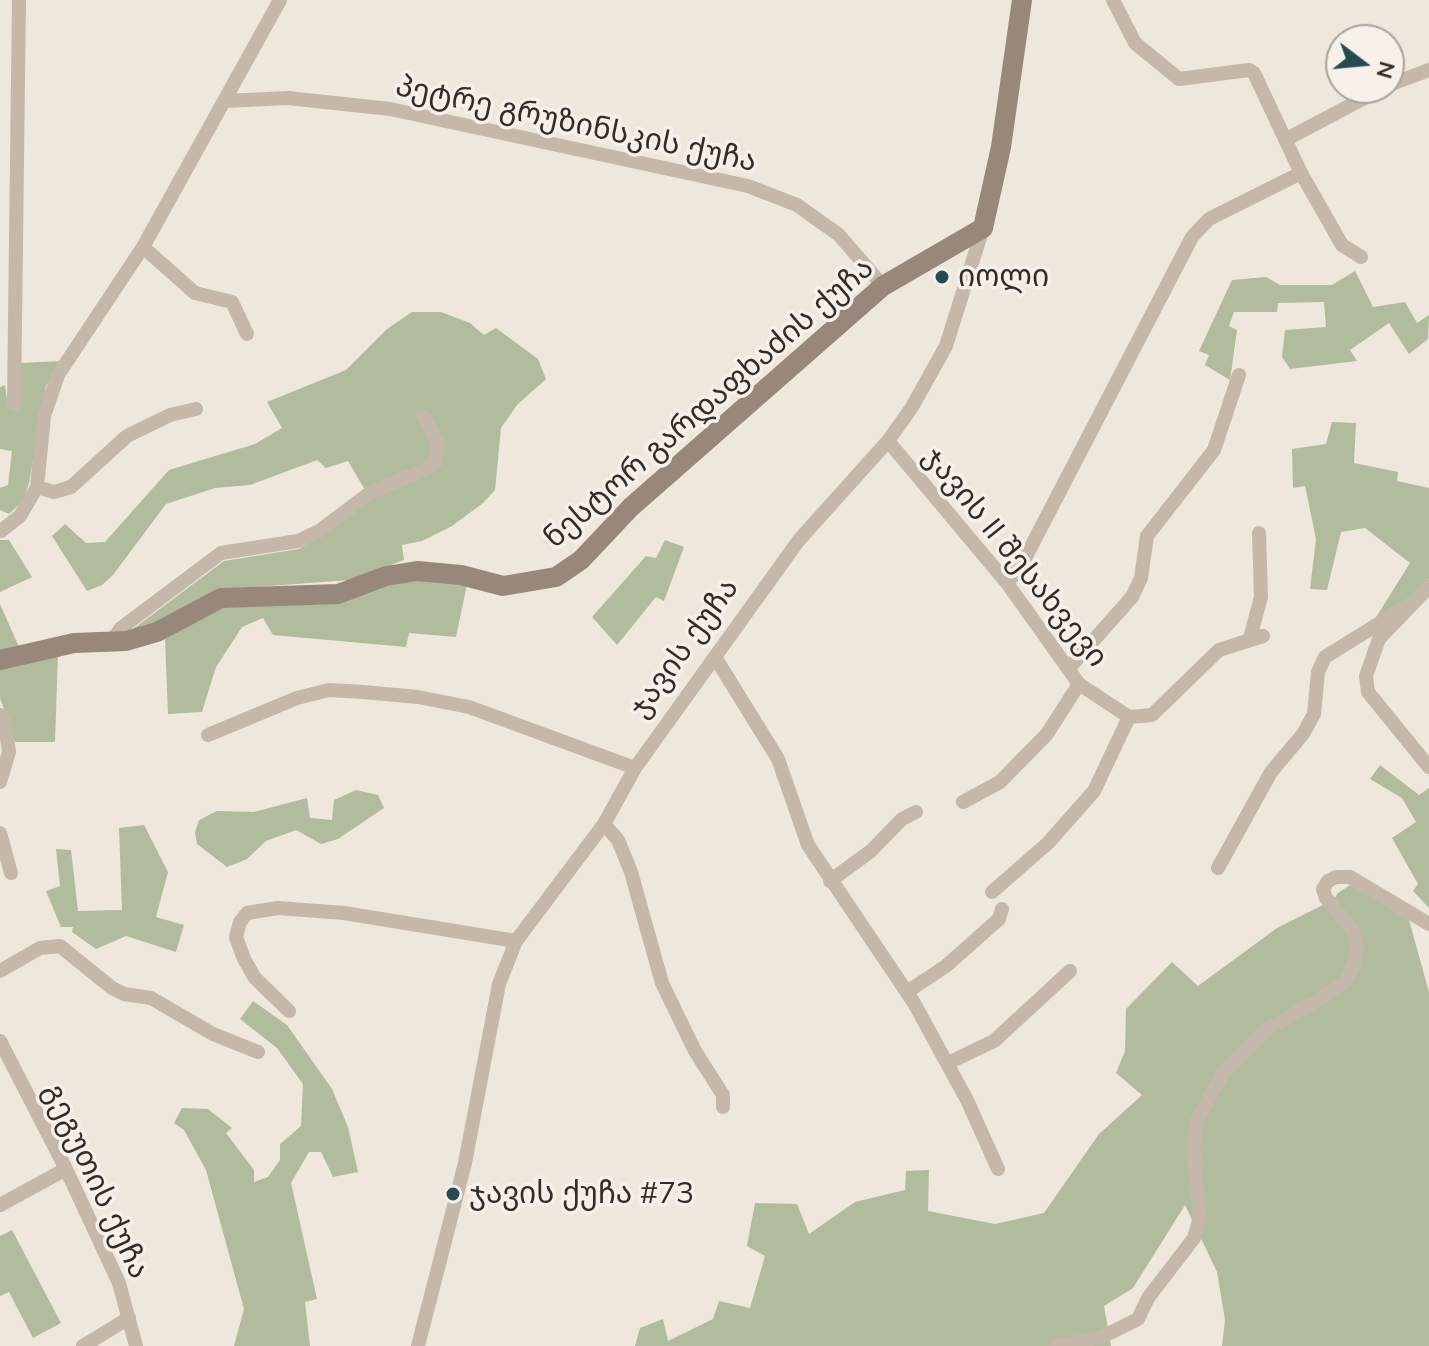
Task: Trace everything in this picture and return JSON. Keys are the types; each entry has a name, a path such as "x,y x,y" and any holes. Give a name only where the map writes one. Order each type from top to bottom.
{"street":[{"path":"14,404 7,174 19,0"},
{"path":"1,531 20,516 37,487 44,416 58,375 143,247 280,0"},
{"name":"ჯავის ქუჩა","path":"418,1346 465,1163 499,984 516,941 604,824 635,768 799,540 888,441 946,346 983,228 1001,147 1022,0"},
{"path":"1113,0 1135,43 1179,79 1249,70 1254,73 1301,173 1342,245 1361,257"},
{"path":"1405,79 1429,70"},
{"name":"პეტრე გრუზინსკის ქუჩა","path":"224,101 288,98 390,109 748,186 797,205 839,235 883,286"},
{"path":"1287,139 1353,104"},
{"path":"1007,583 1021,566 1192,237 1209,219 1301,173"},
{"name":"ნესტორ გარდაფხაძის ქუჩა","path":"0,660 74,643 111,642 157,632 221,598 338,594 386,576 417,571 461,575 503,586 556,577 581,560 631,507 883,286 983,228"},
{"path":"143,247 185,286 232,302 247,334"},
{"path":"1068,669 1132,597 1141,578 1147,536 1214,450 1239,375"},
{"path":"37,487 54,492 71,487 127,436 170,415 196,409"},
{"path":"111,642 121,628 221,553 298,541 319,531 371,492 427,469 436,462 439,443 423,416"},
{"name":"ჯავის II შესახვევი","path":"888,441 1007,583 1079,684 1129,717"},
{"path":"992,892 1048,843 1094,791 1107,770 1129,717 1152,715 1219,650 1256,637 1261,597 1259,533"},
{"path":"1429,587 1379,639 1366,676 1368,692 1429,767"},
{"path":"1218,868 1271,772 1303,734 1314,714 1318,672 1325,657 1409,605"},
{"path":"715,657 778,759 808,845 907,992 948,1063 998,1169"},
{"path":"963,802 1000,782 1047,734 1079,684"},
{"path":"208,735 297,698 329,690 363,692 418,697 469,707 635,768"},
{"path":"0,715 5,725 9,752 0,782"},
{"path":"830,881 871,851 902,819 916,812"},
{"path":"604,824 618,840 631,872 662,983 695,1051 723,1095 723,1107"},
{"path":"0,833 11,873"},
{"path":"1057,1346 1102,1337 1138,1319 1148,1298 1194,1238 1200,1217 1193,1148 1197,1121 1223,1072 1267,1029 1345,981 1354,964 1357,947 1352,929 1326,898 1323,889 1328,881 1336,877 1350,877 1429,924"},
{"path":"289,1011 255,978 244,959 236,937 240,922 247,913 278,908 344,913 516,941"},
{"path":"907,992 946,966 999,919 1002,909"},
{"path":"0,971 40,948 60,946 112,988 160,1002 213,1034 258,1052"},
{"path":"948,1063 994,1041 1070,971"},
{"name":"გეგუთის ქუჩა","path":"0,1041 66,1169 119,1283 136,1346"},
{"path":"0,1205 66,1169"},
{"path":"83,1346 129,1318"}],"green space":[{"path":"1355,271 1373,307 1405,302 1417,323 1429,315 1428,339 1409,354 1389,323 1350,350 1357,361 1290,369 1282,357 1285,330 1326,327 1324,302 1278,303 1277,312 1234,312 1229,326 1237,330 1230,380 1205,365 1209,355 1199,351 1232,280 1266,277 1280,285 1332,285"},
{"path":"412,312 441,312 470,323 484,335 496,328 538,359 546,379 517,405 501,428 495,490 483,503 452,526 422,541 402,545 404,560 350,580 256,587 145,632 133,629 224,561 299,549 334,526 365,490 348,461 326,468 317,460 250,485 215,488 166,504 113,575 102,585 87,591 52,536 65,524 86,543 105,542 169,470 255,444 282,428 267,402 346,370 387,329"},
{"path":"62,361 46,386 23,501 9,514 0,510 0,488 8,485 12,451 0,449 0,387 5,385 8,405 20,363"},
{"path":"1332,422 1356,423 1354,463 1398,472 1397,481 1429,488 1429,579 1405,602 1375,619 1410,563 1365,528 1341,532 1327,590 1310,589 1316,539 1305,486 1293,488 1292,449 1326,444"},
{"path":"0,540 9,540 32,577 0,592"},
{"path":"665,540 684,547 664,601 656,597 617,645 592,617 646,556 656,558"},
{"path":"403,579 467,584 456,637 409,633 406,647 273,635 263,618 242,627 216,667 202,712 168,714 165,639 227,603"},
{"path":"0,604 19,647 0,650"},
{"path":"58,653 55,742 15,742 0,698 0,670"},
{"path":"1380,765 1419,795 1429,788 1429,908 1413,891 1418,884 1392,838 1416,822 1402,798 1370,779"},
{"path":"356,790 378,795 384,808 338,839 321,844 296,830 266,841 247,859 227,867 197,844 195,832 199,820 217,811 254,812 307,798 310,818 332,820 334,800"},
{"path":"144,825 168,872 156,917 184,925 176,952 126,936 96,949 72,932 73,927 61,927 46,891 60,886 56,849 71,850 78,911 122,910 119,828"},
{"path":"1350,885 1409,920 1429,992 1429,1346 1222,1346 1225,1320 1217,1272 1185,1205 1133,1288 1104,1306 1111,1346 635,1346 640,1328 663,1319 668,1341 713,1319 719,1301 750,1308 765,1256 747,1246 755,1203 797,1204 809,1234 855,1202 905,1190 906,1171 929,1170 928,1211 995,1224 1044,1213 1099,1134 1142,1095 1116,1073 1125,1051 1126,1009 1172,962 1198,986 1277,928 1323,905 1327,909 1338,893"},
{"path":"253,1001 287,1025 332,1089 348,1127 358,1172 333,1177 321,1152 309,1152 291,1183 317,1299 305,1302 310,1346 234,1346 244,1309 206,1170 184,1130 174,1123 182,1108 208,1109 232,1128 226,1133 254,1170 254,1182 268,1177 280,1160 280,1144 301,1126 303,1084 277,1048 240,1019"},
{"path":"12,1230 61,1323 33,1338 9,1292 0,1296 0,1236"}],"place":[{"name":"იოლი","path":"942,277"},
{"name":"ჯავის ქუჩა #73","path":"453,1194"}]}
